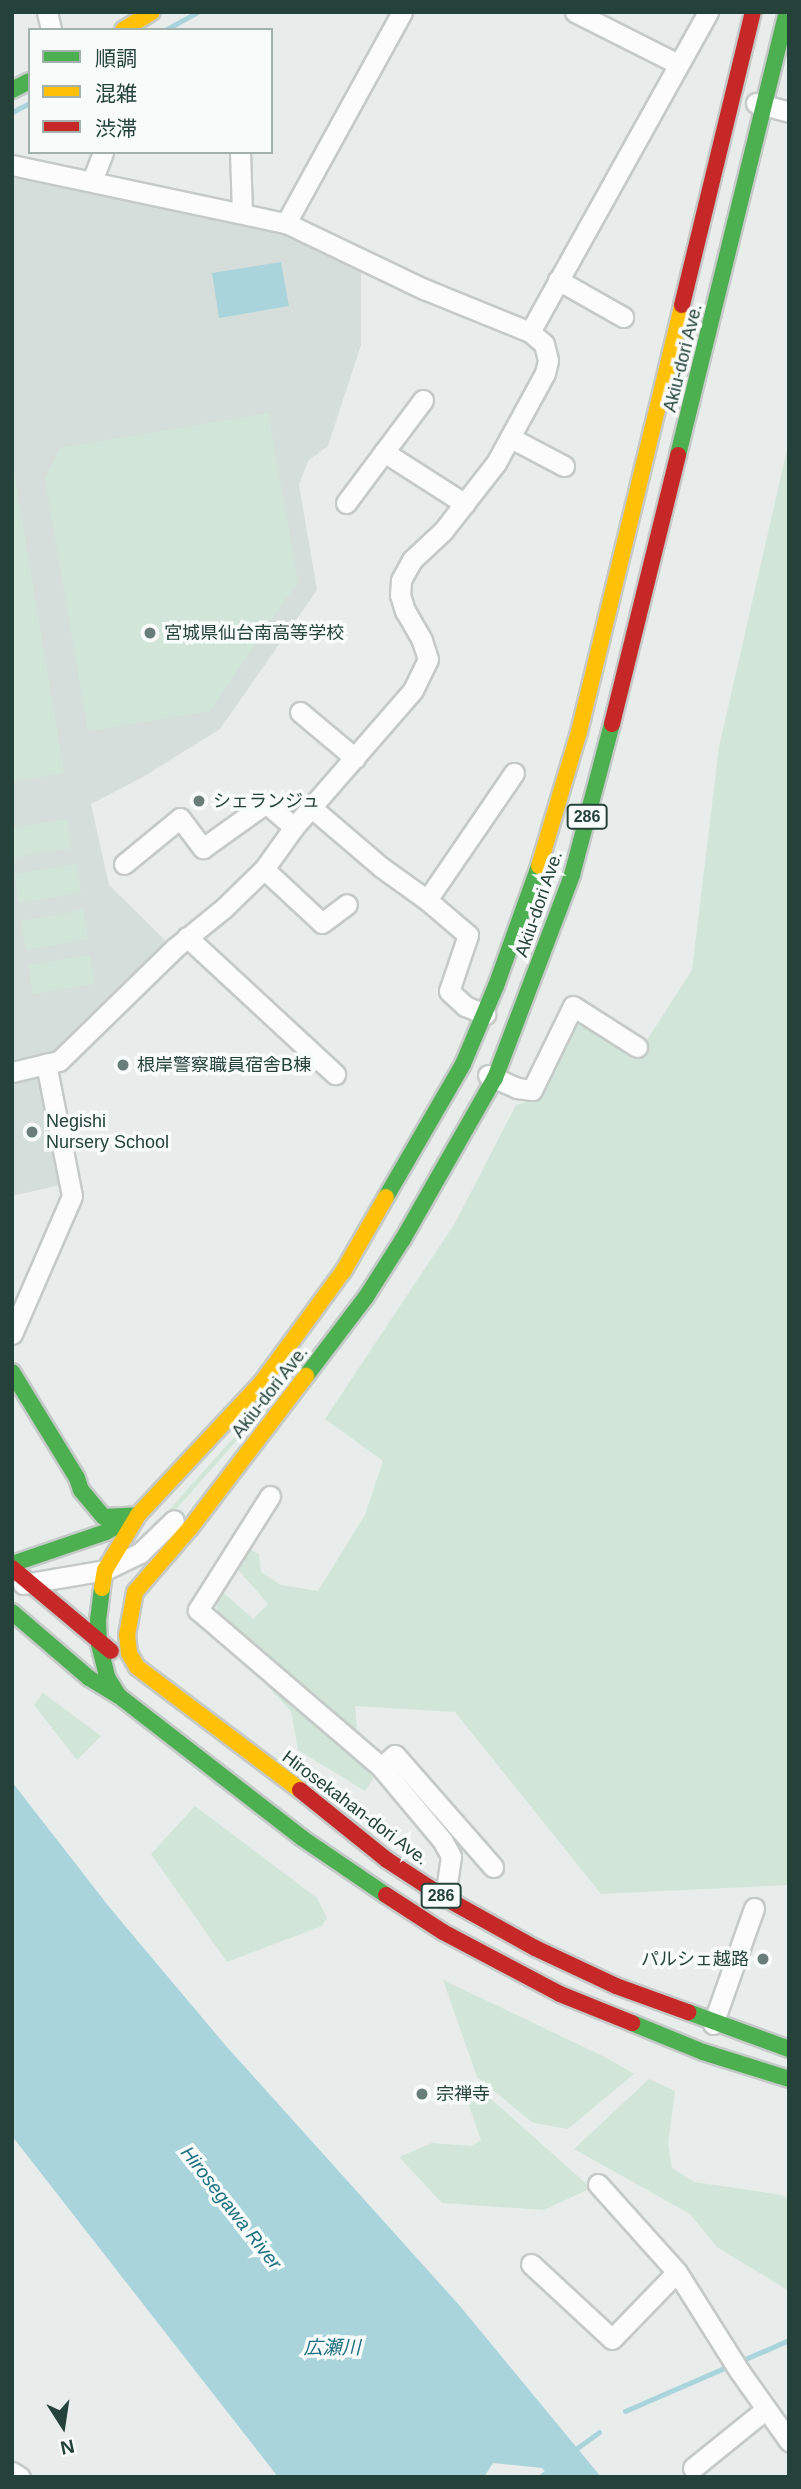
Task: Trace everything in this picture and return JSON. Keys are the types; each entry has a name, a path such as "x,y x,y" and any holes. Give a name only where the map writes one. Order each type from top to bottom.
{"main road":[{"path":"128,22 152,12"},
{"name":"Akiu-dori Ave.","path":"463,1064 485,1014 539,867 579,732 753,12"},
{"name":"Akiu-dori Ave.","path":"137,1667 129,1653 127,1634 135,1592 191,1527 366,1297 403,1239 495,1079 572,875 787,12"},
{"path":"12,90 28,83"},
{"name":"286","path":"463,1064 377,1218 299,1334 219,1432 138,1515 105,1570 98,1619 99,1644 107,1677 119,1696 302,1838 443,1932 584,2004 703,2052 789,2079"},
{"path":"12,1372 77,1478 81,1490 104,1517 138,1515"},
{"path":"12,1566 106,1532 138,1515"},
{"name":"Hirosekahan-dori Ave.","path":"12,1566 21,1584 99,1644 137,1667 387,1860 445,1898 593,1975 713,2024 789,2049"},
{"path":"12,1612 89,1678 119,1696"}],"street":[{"path":"286,223 402,12"},
{"path":"575,12 678,64"},
{"path":"530,332 708,12"},
{"path":"733,98 789,112"},
{"path":"92,181 102,154"},
{"path":"240,154 242,211"},
{"path":"12,165 242,211 286,223 424,289 530,332 544,344 548,360 545,373 511,438 465,504 443,531 412,560 401,580 400,595 405,611 422,640 427,666 413,690 294,827 264,869 187,937 59,1061 12,1072"},
{"path":"558,280 622,317"},
{"path":"346,503 423,400"},
{"path":"511,438 564,466"},
{"path":"384,452 465,504"},
{"path":"300,712 355,758"},
{"path":"428,900 513,773"},
{"path":"124,864 180,818 203,848 266,803 294,827"},
{"path":"313,808 381,867 428,900 468,935 449,991 465,1006 485,1014"},
{"path":"264,869 322,923 347,904"},
{"path":"187,937 335,1074"},
{"path":"463,1064 517,1088 532,1090 573,1006 637,1047"},
{"path":"12,1334 72,1196 46,1064"},
{"path":"21,1584 84,1576 105,1570 140,1553 167,1528 225,1463 248,1452"},
{"path":"81,1490 80,1541 86,1608 99,1644"},
{"path":"270,1496 198,1610 380,1767 442,1840 451,1856 445,1898"},
{"path":"380,1767 395,1755 493,1867"},
{"path":"713,2024 754,1908"},
{"path":"598,2184 677,2272 736,2367 789,2441"},
{"path":"531,2264 612,2339 677,2272"},
{"path":"693,2468 765,2409"},
{"path":"12,2472 20,2477"}],"shaded area":[{"name":"宮城県仙台南高等学校","path":"12,169 281,228 361,266 361,345 328,446 308,461 299,485 317,590 220,729 143,777 91,804 109,885 168,943 53,1053 12,1064"},
{"name":"Negishi Nursery School","path":"38,1074 65,1184 12,1196 12,1080"}],"green space":[{"path":"268,413 298,581 210,711 88,731 45,479 60,448"},
{"path":"789,441 789,1885 601,1894 455,1712 355,1706 358,1742 379,1770 365,1791 298,1750 291,1711 220,1636 214,1584 253,1619 268,1604 236,1567 249,1549 259,1554 261,1572 281,1585 318,1591 365,1515 383,1461 325,1419 455,1223 516,1105 536,1099 569,1025 578,1022 634,1060 692,970 719,747"},
{"path":"12,461 64,773 12,782"},
{"path":"67,819 72,848 12,858 12,828"},
{"path":"76,864 81,893 19,903 15,874"},
{"path":"83,910 88,939 26,950 21,921"},
{"path":"90,955 95,984 33,994 29,965"},
{"path":"244,1426 247,1429 172,1514 169,1510"},
{"path":"43,1693 101,1736 77,1760 34,1705"},
{"path":"195,1806 317,1898 327,1918 322,1926 227,1962 151,1854"},
{"path":"443,1980 607,2058 634,2074 568,2129 533,2123 477,2077"},
{"path":"649,2079 675,2091 668,2144 672,2168 694,2182 782,2195 789,2200 789,2291 717,2247 690,2214 574,2149"},
{"path":"472,2082 591,2188 544,2210 442,2203 399,2157 432,2143 472,2146 481,2140 462,2086"}],"water":[{"path":"281,262 289,306 219,318 212,273"},
{"name":"広瀬川","path":"12,1782 110,1908 226,2046 459,2305 601,2477 551,2477 542,2468 493,2463 484,2477 278,2477 12,2136"}],"waterway":[{"path":"169,28 197,12"},
{"path":"12,112 28,104"},
{"path":"625,2411 789,2340"},
{"path":"573,2451 599,2432"},
{"path":"540,2477 552,2468"}],"traffic: fast":[{"path":"678,455 787,12"},
{"path":"12,90 28,82"},
{"path":"306,1376 366,1297 403,1239 495,1078 572,875 612,724"},
{"path":"386,1197 463,1064 496,986 539,866"},
{"path":"12,1372 77,1478 81,1490"},
{"path":"81,1490 104,1517 138,1515"},
{"path":"12,1564 106,1532 138,1515"},
{"path":"102,1588 98,1619 99,1644 107,1677 119,1696 302,1838 386,1895"},
{"path":"12,1612 89,1678 119,1696"},
{"path":"688,2012 789,2049"},
{"path":"632,2023 703,2052 789,2079"}],"traffic: slow":[{"path":"126,28 152,12"},
{"path":"539,866 579,732 682,305"},
{"path":"102,1588 105,1570 138,1515 262,1382 344,1270 386,1197"},
{"path":"300,1790 137,1667 129,1653 127,1635 135,1592 191,1527 306,1376"}],"traffic: jam":[{"path":"682,305 753,12"},
{"path":"612,724 678,455"},
{"path":"12,1568 111,1651"},
{"path":"300,1790 387,1860 445,1898 535,1948 616,1986 688,2012"},
{"path":"386,1895 443,1932 560,1994 632,2023"}],"place":[{"name":"宮城県仙台南高等学校","path":"150,633"},
{"name":"シェランジュ","path":"199,801"},
{"name":"根岸警察職員宿舎B棟","path":"123,1065"},
{"name":"Negishi Nursery School","path":"32,1132"},
{"name":"パルシェ越路","path":"763,1959"},
{"name":"宗禅寺","path":"422,2094"}],"water label":[{"name":"Hirosegawa River","path":"231,2208"}]}
